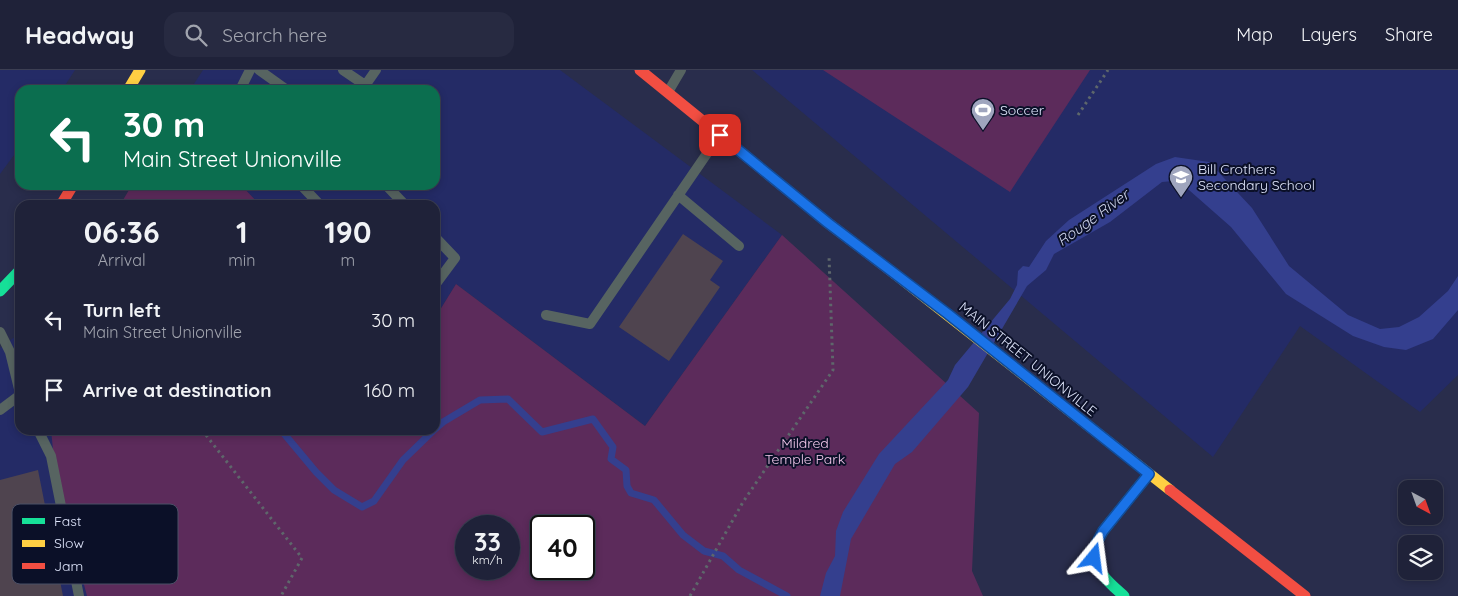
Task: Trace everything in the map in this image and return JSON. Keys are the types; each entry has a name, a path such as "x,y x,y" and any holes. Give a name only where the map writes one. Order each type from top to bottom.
{"main road":[{"path":"131,85 140,70"},
{"name":"MAIN STREET UNIONVILLE","path":"640,70 828,223 948,314 1305,596"},
{"path":"0,291 15,276"},
{"path":"1124,596 1103,577 1097,567 1093,550 1103,531 1149,474"}],"lane":[{"path":"242,85 250,70"},
{"path":"259,70 280,85"},
{"path":"343,70 360,85"},
{"path":"365,85 376,70"},
{"path":"667,92 682,70"},
{"path":"546,315 590,324 720,135"},
{"path":"305,190 315,200"},
{"path":"391,190 400,200"},
{"path":"678,195 739,246"},
{"path":"440,242 455,258 440,278"},
{"path":"0,332 10,352 15,373"},
{"path":"0,410 15,398"},
{"path":"40,435 51,456 61,504"}],"path":[{"path":"1078,115 1108,70"},
{"path":"690,596 743,502 833,370 828,223"},
{"path":"206,435 302,558 281,596"}],"shaded area":[{"path":"0,70 75,70 65,85 15,85 15,154 0,174"},
{"path":"203,70 560,70 782,235 645,426 456,284 440,310 440,200 255,200 246,190 440,190 440,85 193,85"},
{"name":"Bill Crothers Secondary School","path":"752,70 1458,70 1458,375 1420,412 1300,326 1213,457"},
{"path":"15,337 15,435 69,435 85,504 12,504 12,584 103,584 106,596 0,596 0,348"}],"green space":[{"name":"Soccer","path":"823,70 1090,70 1010,192"},
{"path":"129,190 246,190 255,200 123,200"},
{"name":"Mildred Temple Park","path":"782,235 979,413 972,571 983,596 87,596 84,584 178,584 178,504 63,504 56,478 52,435 440,435 440,310 456,284 645,426"}],"water":[{"name":"Rouge River","path":"1175,157 1209,162 1252,208 1289,266 1348,315 1380,329 1399,327 1419,317 1448,291 1458,276 1458,310 1433,339 1406,350 1384,347 1353,336 1286,294 1231,227 1181,183 1173,181 1162,182 1110,222 1054,254 1046,270 1027,286 968,387 912,452 895,464 851,539 840,596 820,596 826,573 835,556 836,531 843,512 879,454 948,380 955,365 1010,299 1017,285 1018,271 1023,266 1029,267 1046,241 1069,220 1156,164"}],"building":[{"path":"683,234 723,261 710,280 720,287 669,361 619,327"},
{"path":"38,470 45,504 12,504 12,584 61,584 63,596 0,596 0,480"}],"waterway":[{"path":"440,425 480,400 508,399 542,432 593,419 613,447 611,459 626,470 627,486 631,493 654,500 683,535 704,551 723,556 739,570 787,596"},
{"path":"285,435 316,472 334,490 362,507 374,501 403,460 429,435"}],"traffic: fast":[{"path":"0,291 15,275"},
{"path":"1124,596 1100,571 1093,550 1103,531 1149,474"}],"traffic: slow":[{"path":"131,85 140,70"},
{"path":"895,274 1170,490"}],"traffic: jam":[{"path":"640,70 828,223 895,274"},
{"path":"64,200 70,190"},
{"path":"1170,490 1305,596"}],"place":[{"name":"Soccer","path":"983,131"},
{"name":"Bill Crothers Secondary School","path":"1181,198"}],"route":[{"path":"720,135 828,223 948,314 1149,474 1103,531 1093,550 1094,558"}]}
